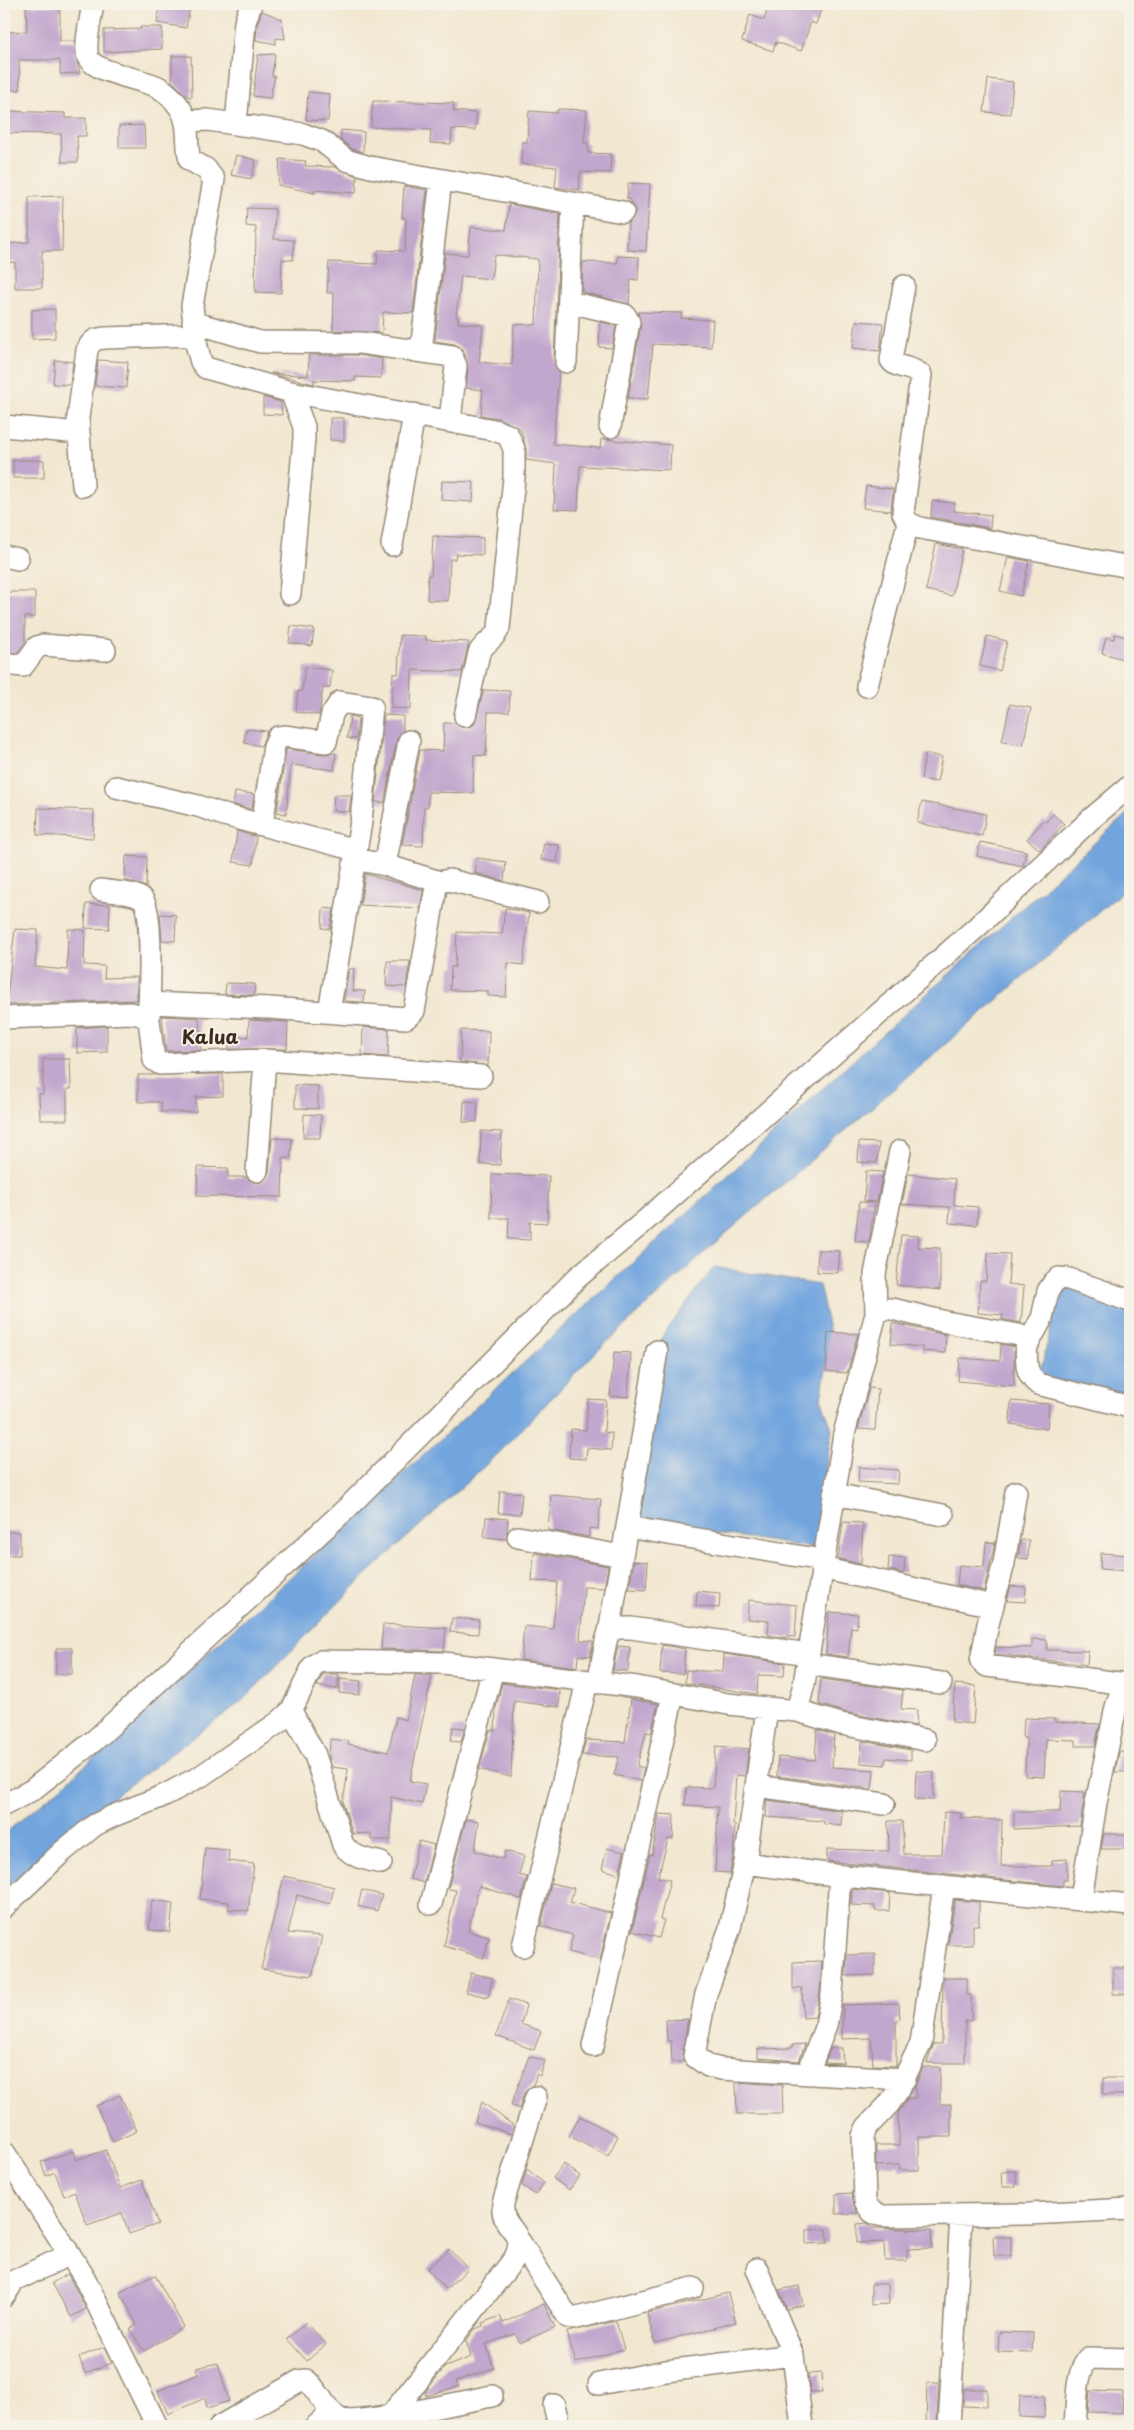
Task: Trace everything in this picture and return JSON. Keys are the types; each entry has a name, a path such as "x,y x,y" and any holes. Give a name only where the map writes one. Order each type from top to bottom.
{"street":[{"path":"93,4 87,50 88,58 93,65 159,87 180,108 186,121 190,160 206,169 214,180 192,306 194,329 201,362 206,368 291,392 414,414 494,430 508,435 514,449 514,478 499,628 496,636 483,646 479,653 465,716"},
{"path":"236,124 245,22 251,4"},
{"path":"186,121 208,120 303,134 322,141 346,160 370,168 623,212"},
{"path":"421,351 441,180"},
{"path":"566,362 573,203"},
{"path":"904,286 891,360 897,365 916,370 921,375 903,513 908,523 920,528 1130,568"},
{"path":"569,302 625,315 629,322 610,427"},
{"path":"83,486 79,433 80,406 88,350 91,342 95,339 194,329 260,342 360,342 452,356 455,359 456,366 450,422"},
{"path":"290,594 304,438 304,427 291,392"},
{"path":"392,545 414,414"},
{"path":"4,426 79,433"},
{"path":"866,686 908,523"},
{"path":"4,664 23,666 37,647 43,645 105,650"},
{"path":"262,825 274,746 278,737 284,736 326,742 332,714 340,702 372,707 355,854 329,1012"},
{"path":"386,865 409,741"},
{"path":"4,1805 32,1790 96,1740 347,1508 578,1277 646,1220 977,927 1091,818 1130,786"},
{"path":"116,787 198,806 440,882 449,880 538,902"},
{"path":"4,1018 130,1013 141,1015 149,1011 329,1012 402,1018 412,1014 436,888 440,882"},
{"path":"101,890 141,898 147,904 149,922 149,1011 154,1060 160,1064 265,1060 481,1076"},
{"path":"257,1171 265,1060"},
{"path":"797,1711 808,1659 822,1564 851,1403 876,1314 875,1274 900,1151"},
{"path":"1027,1346 1042,1318 1048,1291 1059,1278 1069,1279 1130,1301"},
{"path":"876,1314 883,1309 892,1309 946,1322 1019,1334 1026,1340 1027,1369 1030,1378 1038,1384 1130,1407"},
{"path":"523,1946 592,1682 609,1632 657,1352"},
{"path":"1016,1492 1004,1563 981,1656 982,1661 988,1666 1128,1683"},
{"path":"834,1494 943,1514"},
{"path":"627,1527 822,1564 993,1606"},
{"path":"518,1537 622,1556"},
{"path":"609,1632 618,1628 631,1628 941,1683"},
{"path":"4,1907 62,1852 95,1825 162,1796 201,1776 280,1722 291,1711 313,1666 320,1661 443,1663 493,1669 637,1688 767,1709 797,1711 841,1724 925,1740"},
{"path":"431,1904 493,1669"},
{"path":"1081,1899 1096,1803 1116,1707 1121,1692 1128,1683"},
{"path":"594,2046 673,1695"},
{"path":"767,1709 745,1863 730,1928 706,1994 694,2056 708,2066 721,2069 905,2079"},
{"path":"291,1711 315,1755 343,1845 348,1852 356,1857 381,1864"},
{"path":"756,1786 884,1804"},
{"path":"745,1863 840,1876 1130,1905"},
{"path":"808,2073 826,2025 832,1994 840,1876"},
{"path":"944,1886 921,2043 905,2079 889,2104 867,2127 863,2136 865,2201 875,2215 961,2215 1130,2209"},
{"path":"536,2098 503,2204 503,2218 518,2237 568,2317 577,2318 694,2288"},
{"path":"4,2152 83,2275 157,2426"},
{"path":"949,2426 961,2215"},
{"path":"392,2415 515,2258 520,2242"},
{"path":"4,2296 14,2282 70,2254"},
{"path":"757,2270 794,2354 802,2426"},
{"path":"599,2384 666,2372 794,2354"},
{"path":"1075,2426 1081,2373 1083,2365 1088,2358 1130,2359"},
{"path":"220,2426 299,2381 306,2380 313,2385 338,2419 345,2420 392,2415 492,2396"},
{"path":"554,2405 558,2426"},
{"path":"316,2426 332,2412"}],"water":[{"path":"1130,811 1130,885 707,1250 593,1355 502,1450 364,1577 242,1701 97,1809 4,1889 4,1834 65,1784 868,1047"},
{"path":"714,1267 819,1285 831,1339 821,1398 832,1429 814,1548 635,1521 663,1335"},
{"path":"1062,1283 1130,1307 1130,1399 1039,1377"}],"building":[{"path":"160,4 190,7 186,28 157,23"},
{"path":"769,4 823,4 816,24 811,22 801,51 776,42 773,51 742,41 750,15 764,20"},
{"path":"26,6 60,6 60,41 75,41 75,54 80,73 60,74 60,60 19,60 20,90 4,90 4,59 8,59 8,32 27,31"},
{"path":"262,11 282,19 285,39 276,38 276,44 256,40 257,25"},
{"path":"140,27 162,27 162,49 104,52 104,30 141,29"},
{"path":"275,54 272,76 275,76 270,98 253,96 258,55"},
{"path":"172,56 191,56 192,97 188,97 172,81"},
{"path":"988,79 1013,82 1010,114 984,112"},
{"path":"308,92 330,94 328,121 306,120"},
{"path":"373,101 454,103 453,111 477,113 475,130 452,129 451,144 430,143 431,130 371,127"},
{"path":"558,109 587,110 584,143 588,143 588,153 611,154 610,173 580,172 579,190 555,187 557,167 521,164 522,142 527,142 529,111 557,113"},
{"path":"7,111 65,113 65,118 86,118 86,136 77,136 78,162 62,162 61,134 7,133"},
{"path":"144,125 145,148 119,148 119,126"},
{"path":"341,130 364,132 363,152 352,149 341,140"},
{"path":"236,155 256,160 251,179 231,175"},
{"path":"280,159 306,161 305,166 335,167 357,176 356,193 315,190 315,193 278,185"},
{"path":"628,183 650,184 646,251 627,250 628,223 635,214 635,207 627,199"},
{"path":"404,186 427,190 413,313 383,312 382,333 333,330 334,293 327,293 329,262 377,264 378,250 405,251 406,218 402,218"},
{"path":"63,196 62,251 42,251 42,288 15,288 15,262 4,263 4,244 29,242 29,197"},
{"path":"509,204 560,214 554,361 559,372 553,444 600,448 601,439 671,445 670,470 580,466 578,510 554,509 556,464 526,460 526,449 521,429 498,418 481,415 483,390 466,388 468,367 463,349 454,344 435,341 445,253 468,255 471,227 506,230","holes":["494,256 538,259 536,325 514,324 512,365 479,362 483,325 458,323 458,317 456,316 461,276 491,279"]},
{"path":"247,208 275,209 274,239 294,240 293,260 282,259 281,293 255,292 256,227 246,226"},
{"path":"618,256 639,257 638,280 631,279 629,304 582,292 583,262 617,263"},
{"path":"55,309 55,338 32,339 32,310"},
{"path":"638,312 682,313 681,318 713,320 711,347 653,344 648,399 628,398 641,324"},
{"path":"856,321 883,323 880,351 853,348"},
{"path":"600,322 616,326 612,348 599,347"},
{"path":"309,355 359,355 382,359 381,378 355,377 355,381 314,380 314,384 271,373 308,376"},
{"path":"55,360 73,362 70,385 53,384"},
{"path":"98,360 128,362 126,388 95,386"},
{"path":"263,397 281,402 282,415 263,414"},
{"path":"330,418 344,418 344,441 330,440"},
{"path":"13,460 44,460 44,478 13,478"},
{"path":"442,481 474,482 473,502 441,500"},
{"path":"866,486 893,489 891,511 863,508"},
{"path":"932,501 955,503 954,511 991,515 990,528 931,517"},
{"path":"433,536 483,538 483,555 456,554 455,559 450,559 448,601 427,600 428,575 431,575"},
{"path":"936,544 962,549 952,596 926,590"},
{"path":"1008,557 1029,561 1021,596 1000,591"},
{"path":"7,592 35,592 35,617 25,617 25,642 17,653 4,652"},
{"path":"291,626 314,629 312,646 289,643"},
{"path":"1115,634 1130,638 1130,661 1102,653 1106,637 1114,639"},
{"path":"400,635 426,636 426,640 469,642 462,672 412,670 411,709 391,708 393,674 398,674"},
{"path":"987,636 1007,641 1000,671 980,666"},
{"path":"305,667 332,670 330,688 323,688 319,715 296,712 298,691 302,691"},
{"path":"484,690 510,691 509,712 488,712 486,756 474,755 473,793 428,792 428,807 424,807 423,846 402,845 420,750 443,751 444,723 455,723 463,728 474,725"},
{"path":"1010,704 1031,708 1023,745 1002,741"},
{"path":"384,715 403,716 403,731 397,739 384,803 375,802"},
{"path":"350,716 358,718 356,739 347,738"},
{"path":"246,729 267,731 261,746 244,743"},
{"path":"286,749 324,754 336,753 334,770 291,765 286,814 277,812"},
{"path":"925,754 942,757 937,782 921,779"},
{"path":"235,792 254,794 252,809 233,805"},
{"path":"334,795 351,795 349,812 333,811"},
{"path":"922,802 986,814 982,836 917,823"},
{"path":"38,808 94,810 93,838 37,835"},
{"path":"1053,814 1064,824 1040,850 1027,839 1044,820 1046,822"},
{"path":"237,831 256,837 253,865 233,862"},
{"path":"980,842 1026,851 1023,866 977,856"},
{"path":"544,843 559,845 557,862 541,860"},
{"path":"126,856 147,857 146,887 125,880"},
{"path":"477,858 506,862 504,881 475,873"},
{"path":"365,874 423,890 420,908 360,905"},
{"path":"86,904 110,905 109,929 85,928"},
{"path":"323,908 334,909 330,929 322,928"},
{"path":"505,908 529,913 523,965 508,963 506,997 488,996 488,991 450,990 451,967 455,967 457,932 502,934"},
{"path":"160,914 176,915 175,941 162,940"},
{"path":"15,929 38,930 35,967 67,970 68,929 85,930 84,965 105,966 104,978 137,977 137,1000 6,1005"},
{"path":"387,961 410,961 406,987 386,986"},
{"path":"349,969 354,969 353,991 365,991 364,1002 344,1001"},
{"path":"226,983 255,984 254,995 225,994"},
{"path":"162,1016 199,1018 201,1050 166,1051"},
{"path":"249,1020 288,1022 287,1049 229,1049 229,1036 248,1037"},
{"path":"107,1026 107,1052 77,1053 77,1028"},
{"path":"363,1027 389,1029 388,1057 362,1055"},
{"path":"461,1030 489,1031 488,1066 460,1062"},
{"path":"43,1059 70,1059 71,1089 67,1089 67,1120 40,1120 39,1094 43,1094"},
{"path":"223,1074 223,1096 196,1097 196,1112 161,1112 161,1102 138,1102 138,1075"},
{"path":"295,1085 318,1086 318,1109 295,1108"},
{"path":"464,1101 478,1102 477,1122 463,1122"},
{"path":"304,1114 321,1115 320,1138 303,1138"},
{"path":"481,1131 502,1132 500,1165 480,1164"},
{"path":"272,1138 292,1139 291,1158 283,1158 282,1197 197,1196 198,1167 228,1168 228,1177 246,1177 256,1183 263,1182 269,1172"},
{"path":"859,1142 879,1143 877,1163 858,1162"},
{"path":"866,1171 883,1172 877,1202 864,1201"},
{"path":"492,1174 549,1176 547,1223 530,1222 530,1240 508,1239 509,1218 491,1218"},
{"path":"908,1174 955,1179 954,1205 978,1207 977,1225 949,1223 950,1207 902,1204"},
{"path":"859,1202 875,1203 869,1242 855,1241"},
{"path":"901,1235 919,1236 918,1247 940,1248 940,1290 896,1285"},
{"path":"818,1250 840,1251 838,1273 817,1272"},
{"path":"988,1253 1010,1254 1008,1284 1024,1286 1021,1323 1002,1319 1003,1315 978,1313 980,1281 986,1281"},
{"path":"893,1323 946,1335 945,1353 922,1351 922,1347 891,1344"},
{"path":"828,1332 858,1334 847,1373 826,1371"},
{"path":"1001,1344 1014,1347 1014,1386 958,1381 960,1358 1000,1361"},
{"path":"614,1352 631,1353 628,1397 610,1396"},
{"path":"869,1388 878,1389 875,1430 858,1429"},
{"path":"588,1399 606,1400 604,1432 612,1433 611,1450 587,1448 586,1459 569,1458 571,1429 586,1430"},
{"path":"1011,1401 1049,1404 1047,1429 1010,1424"},
{"path":"859,1467 899,1470 898,1484 858,1482"},
{"path":"500,1491 522,1493 520,1514 498,1513"},
{"path":"551,1495 601,1499 598,1529 589,1528 589,1537 548,1530"},
{"path":"486,1517 508,1519 506,1539 484,1537"},
{"path":"843,1522 863,1523 861,1564 838,1559"},
{"path":"4,1532 20,1532 20,1555 4,1555"},
{"path":"1021,1540 1029,1540 1028,1559 1018,1558"},
{"path":"986,1542 995,1543 984,1591 957,1585 959,1565 984,1567"},
{"path":"534,1553 608,1566 604,1588 584,1587 580,1640 593,1641 590,1656 578,1655 577,1667 521,1660 524,1626 553,1629 557,1582 532,1581"},
{"path":"1101,1553 1130,1555 1130,1571 1100,1569"},
{"path":"889,1557 905,1558 904,1573 888,1570"},
{"path":"634,1561 648,1562 646,1590 629,1589"},
{"path":"1011,1586 1026,1587 1025,1602 1007,1601"},
{"path":"697,1591 720,1593 719,1608 696,1606"},
{"path":"749,1600 797,1605 795,1637 787,1636 787,1638 768,1635 769,1621 747,1619"},
{"path":"829,1612 858,1614 857,1628 851,1627 848,1657 826,1654"},
{"path":"452,1618 479,1620 478,1634 450,1632"},
{"path":"383,1624 446,1628 444,1651 381,1649"},
{"path":"1032,1639 1047,1640 1047,1650 1088,1651 1087,1665 995,1654 996,1647 1032,1648"},
{"path":"662,1645 685,1649 683,1674 660,1673"},
{"path":"618,1646 630,1647 628,1671 613,1670"},
{"path":"56,1648 72,1648 72,1674 56,1674"},
{"path":"724,1654 785,1663 784,1676 758,1675 757,1694 685,1683 686,1670 723,1672"},
{"path":"323,1674 339,1674 337,1689 317,1686"},
{"path":"415,1675 432,1675 410,1781 426,1784 422,1804 391,1797 391,1840 371,1840 371,1833 353,1834 343,1803 348,1769 332,1767 329,1757 330,1739 348,1741 348,1744 388,1752 396,1717 406,1720"},
{"path":"340,1679 361,1681 359,1695 339,1693"},
{"path":"821,1679 903,1690 901,1709 917,1710 916,1726 844,1712 819,1704"},
{"path":"502,1683 560,1690 559,1707 514,1701 511,1777 479,1769 490,1730 495,1731 496,1708"},
{"path":"955,1684 976,1686 973,1724 952,1722"},
{"path":"631,1699 658,1704 651,1733 646,1732 637,1766 644,1768 641,1781 614,1775 619,1757 582,1755 586,1740 625,1742"},
{"path":"1024,1718 1055,1719 1055,1722 1100,1724 1095,1746 1076,1746 1076,1740 1046,1739 1044,1777 1025,1776 1026,1738 1023,1738"},
{"path":"453,1727 465,1728 461,1742 451,1741"},
{"path":"817,1730 834,1735 832,1767 874,1770 872,1789 777,1776 778,1757 815,1760"},
{"path":"862,1741 911,1750 911,1760 886,1758 885,1765 861,1763"},
{"path":"716,1746 749,1749 745,1776 736,1775 733,1825 735,1825 730,1873 715,1872 718,1807 685,1805 687,1787 713,1788"},
{"path":"1119,1752 1130,1753 1130,1772 1115,1772"},
{"path":"916,1771 934,1772 933,1800 915,1799"},
{"path":"1061,1791 1085,1792 1080,1826 1014,1829 1014,1812 1060,1812"},
{"path":"767,1800 842,1811 841,1826 824,1824 824,1821 766,1817"},
{"path":"944,1812 961,1813 960,1818 1002,1820 1001,1866 1052,1866 1052,1860 1067,1859 1067,1880 1063,1880 1063,1886 827,1861 827,1849 889,1851 888,1821 902,1821 904,1854 942,1854"},
{"path":"659,1814 674,1815 673,1839 668,1839 658,1877 670,1880 660,1919 664,1920 659,1938 632,1931 650,1854 652,1855"},
{"path":"466,1819 479,1821 475,1851 503,1859 505,1851 524,1856 519,1875 527,1877 521,1899 479,1886 468,1931 489,1937 484,1958 444,1946 456,1890 448,1889"},
{"path":"1104,1834 1129,1834 1129,1849 1101,1849"},
{"path":"419,1841 434,1845 424,1883 410,1879"},
{"path":"205,1848 229,1850 228,1861 254,1864 248,1911 228,1909 229,1902 200,1899"},
{"path":"607,1848 624,1852 619,1874 602,1869"},
{"path":"284,1876 334,1887 330,1904 297,1895 288,1933 322,1936 312,1976 261,1969"},
{"path":"551,1883 574,1888 570,1902 611,1913 600,1960 569,1952 573,1935 541,1926"},
{"path":"852,1889 890,1893 889,1911 875,1911 875,1906 851,1905"},
{"path":"362,1890 382,1895 377,1911 358,1906"},
{"path":"152,1900 173,1903 170,1932 149,1930"},
{"path":"955,1900 979,1902 979,1925 973,1925 973,1945 948,1945"},
{"path":"875,1954 875,1975 846,1976 847,1955"},
{"path":"822,1961 820,1992 815,2017 803,2018 802,1988 793,1989 793,1962"},
{"path":"1113,1968 1128,1968 1128,1994 1113,1994"},
{"path":"471,1973 493,1978 488,1997 466,1992"},
{"path":"943,1978 967,1978 967,1995 971,1995 971,2021 965,2021 965,2063 927,2063 934,2044 942,2044"},
{"path":"509,1999 526,2005 521,2024 541,2031 534,2050 496,2036"},
{"path":"899,2003 900,2019 896,2020 896,2066 873,2065 871,2038 842,2039 843,2005"},
{"path":"688,2019 682,2054 683,2062 672,2062 671,2041 667,2041 666,2020"},
{"path":"805,2044 799,2061 758,2058 758,2049 792,2048 792,2045"},
{"path":"831,2048 842,2048 843,2063 825,2062"},
{"path":"529,2056 545,2061 540,2076 537,2074 533,2085 524,2093 519,2109 511,2105"},
{"path":"923,2067 940,2067 940,2104 951,2104 951,2137 919,2137 919,2170 899,2170 899,2165 876,2166 876,2145 899,2145 898,2113 908,2098 916,2098 915,2086"},
{"path":"1103,2078 1130,2078 1130,2095 1103,2095"},
{"path":"736,2082 782,2085 783,2114 737,2114"},
{"path":"120,2095 137,2131 113,2142 96,2106"},
{"path":"482,2102 514,2126 511,2134 475,2122"},
{"path":"580,2116 618,2136 608,2156 569,2136"},
{"path":"106,2150 120,2188 142,2180 158,2224 129,2234 122,2213 87,2225 75,2192 64,2196 55,2172 46,2176 41,2162 73,2151 76,2160"},
{"path":"564,2164 580,2176 569,2190 553,2178"},
{"path":"527,2169 544,2183 535,2195 522,2185"},
{"path":"1016,2171 1016,2187 1002,2187 1001,2172"},
{"path":"852,2193 854,2206 858,2213 836,2214 836,2194"},
{"path":"867,2223 873,2228 931,2230 932,2248 907,2249 907,2261 885,2261 884,2242 857,2243 857,2224"},
{"path":"827,2229 828,2243 806,2244 806,2230"},
{"path":"993,2237 1011,2237 1011,2256 994,2256"},
{"path":"449,2249 468,2269 446,2289 427,2269"},
{"path":"68,2274 86,2309 71,2317 52,2283"},
{"path":"155,2275 184,2327 144,2351 130,2329 137,2325 120,2292"},
{"path":"871,2284 888,2284 889,2304 871,2305"},
{"path":"799,2286 803,2305 787,2309 779,2290"},
{"path":"728,2293 736,2322 655,2343 647,2313"},
{"path":"544,2304 555,2327 520,2343 515,2334 486,2344 494,2368 456,2381 459,2386 426,2396 425,2392 445,2367 471,2357 466,2341 475,2329 483,2326 482,2323 500,2316 503,2323"},
{"path":"616,2321 624,2349 576,2363 567,2332"},
{"path":"306,2322 326,2344 307,2361 287,2339"},
{"path":"999,2332 1033,2333 1032,2353 998,2352"},
{"path":"104,2347 112,2363 85,2373 79,2357"},
{"path":"218,2363 229,2401 207,2408 205,2398 168,2414 158,2391 198,2374 196,2368"},
{"path":"821,2373 822,2392 810,2392 808,2374"},
{"path":"927,2383 939,2383 937,2426 926,2426"},
{"path":"964,2389 987,2389 987,2407 963,2406"},
{"path":"1090,2391 1123,2392 1122,2413 1088,2412"},
{"path":"1020,2395 1045,2396 1044,2418 1019,2417"}],"district":[{"name":"Kalua","path":"210,1036"}]}
